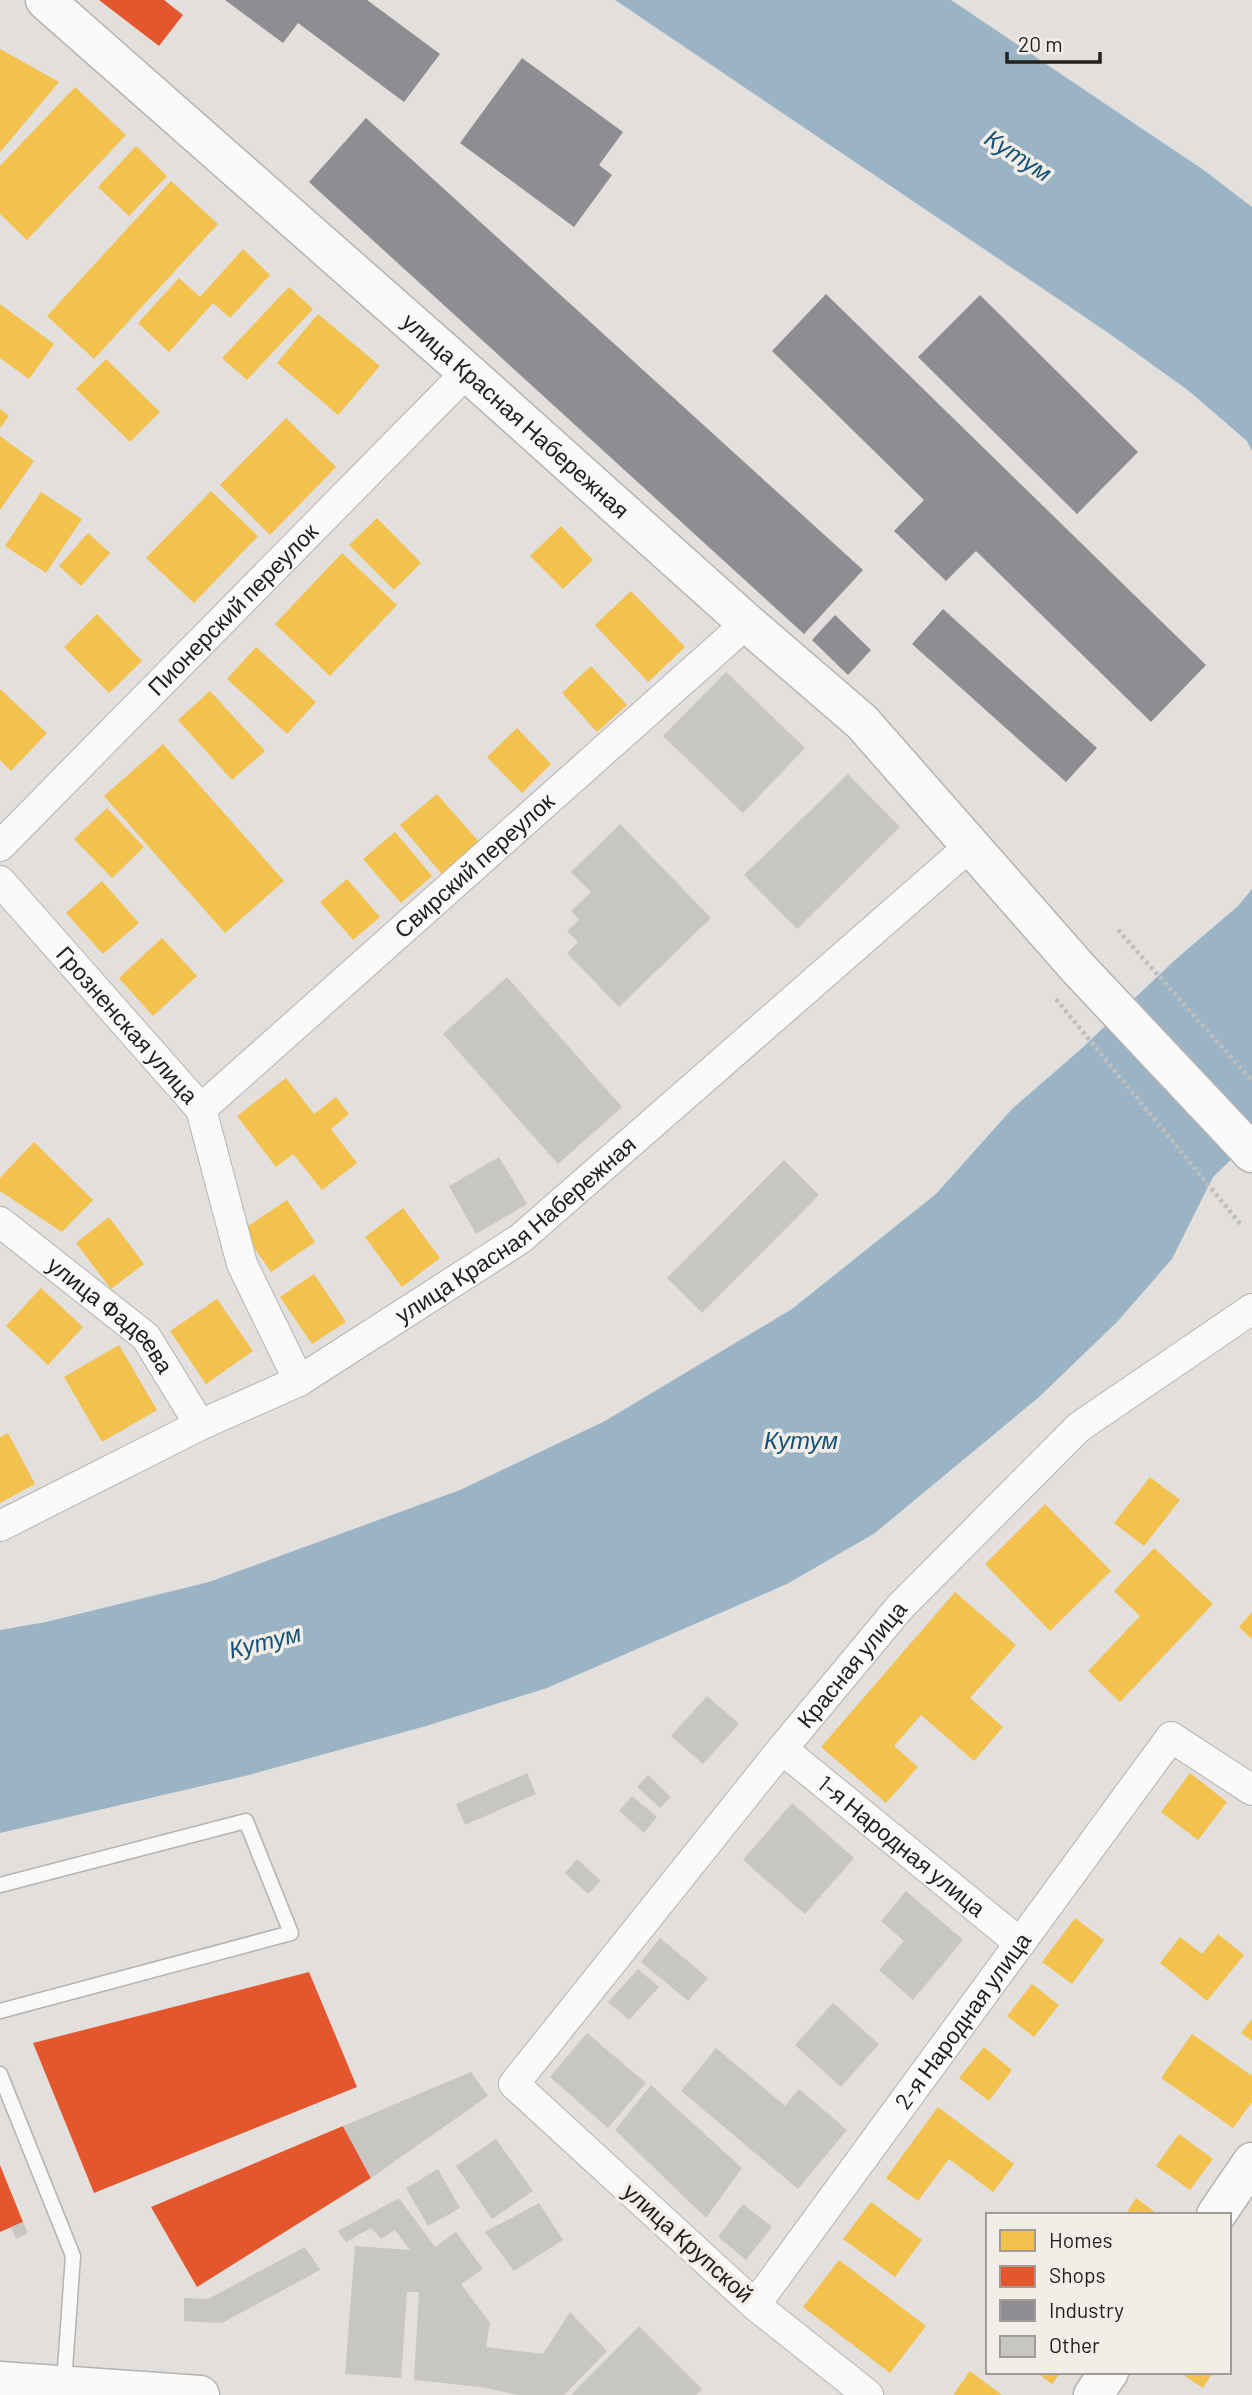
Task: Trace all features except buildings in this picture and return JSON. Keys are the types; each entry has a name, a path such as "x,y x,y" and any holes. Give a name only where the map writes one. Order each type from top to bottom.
{"street":[{"name":"улица Красная Набережная","path":"45,0 862,722 1078,968 1252,1153"},
{"name":"Пионерский переулок","path":"0,846 467,372"},
{"name":"Свирский переулок","path":"201,1108 747,622"},
{"name":"улица Красная Набережная","path":"0,1526 200,1425 299,1381 520,1239 970,846"},
{"name":"Грозненская улица","path":"0,881 201,1108 242,1264 299,1381"},
{"name":"улица Фадеева","path":"0,1222 146,1337 200,1425"},
{"name":"Красная улица","path":"514,2084 782,1749 900,1607 1079,1427 1252,1309"},
{"name":"2-я Народная улица","path":"755,2305 1171,1738 1252,1790"},
{"name":"1-я Народная улица","path":"782,1749 1020,1943"},
{"name":"улица Крупской","path":"514,2084 755,2305 868,2395"},
{"path":"1217,2213 1252,2162"},
{"path":"1093,2395 1108,2374"},
{"path":"0,2381 200,2395"}],"lane":[{"path":"0,1885 246,1821 291,1933 0,2011"},
{"path":"0,2074 73,2256 64,2385"}],"path":[{"path":"1118,930 1252,1081"},
{"path":"1081,1032 1242,1226"}],"water":[{"name":"Кутум","path":"615,0 951,0 1205,171 1252,207 1252,451 1247,441 1189,391 1107,332"},
{"name":"Кутум","path":"1252,889 1252,1139 1213,1177 1172,1259 1117,1322 1039,1397 875,1533 787,1584 547,1688 426,1726 249,1775 0,1833 0,1630 46,1622 209,1582 460,1490 605,1421 792,1309 936,1194 1012,1109 1238,906"}]}
